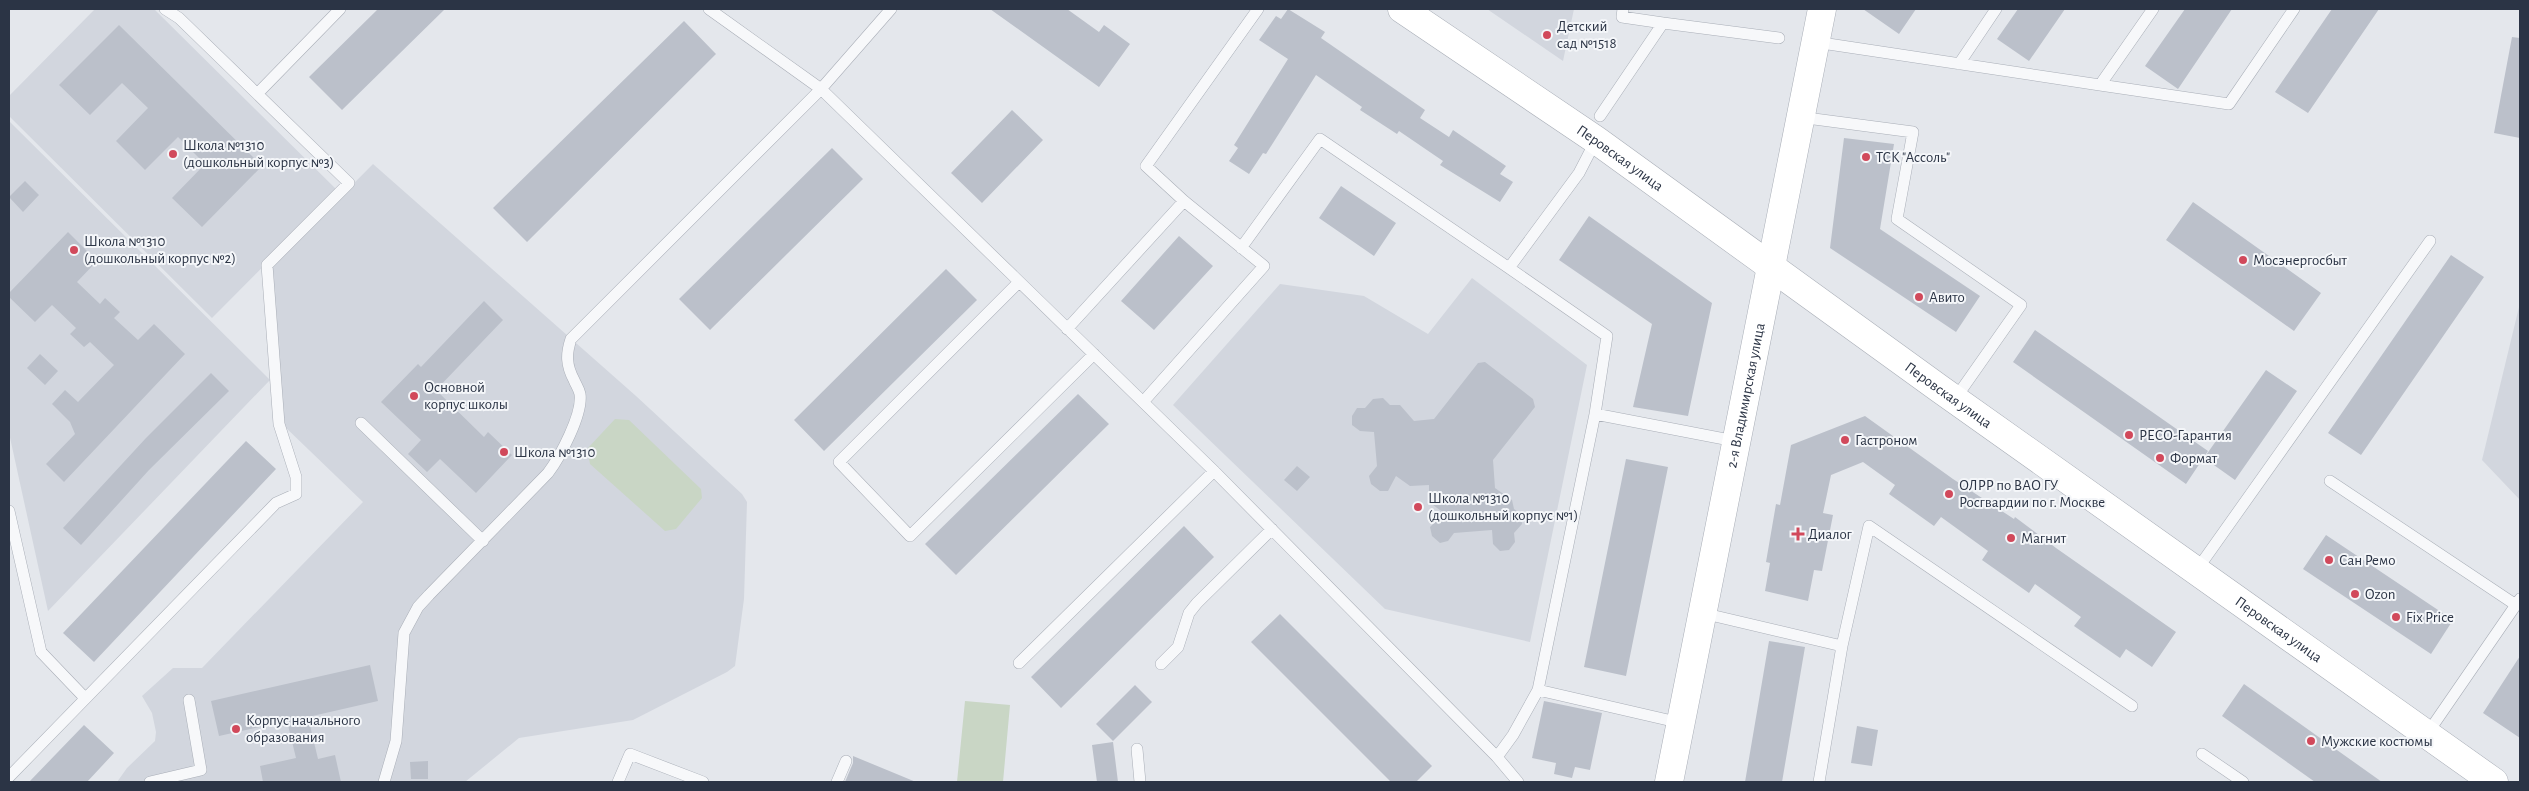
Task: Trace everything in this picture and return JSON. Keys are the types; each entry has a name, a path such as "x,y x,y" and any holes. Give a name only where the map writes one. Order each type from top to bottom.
{"main road":[{"name":"Перовская улица","path":"1402,9 1598,128 1770,264 1955,399 2494,782"},
{"name":"2-я Владимирская улица","path":"1669,782 1799,117 1822,9"}],"lane":[{"path":"9,777 84,697 111,674 276,503 296,494 296,477 279,424 267,265 349,183 179,18 165,9"},
{"path":"258,93 340,9"},
{"path":"709,9 821,89 1214,470 1497,757 1518,782"},
{"path":"384,782 396,742 404,633 418,607 429,594 548,473 563,453 580,403 580,392 568,368 566,354 570,339 821,89 891,9"},
{"path":"1143,402 1264,266 1184,202 1146,166 1258,9"},
{"path":"1624,9 1622,17 1779,38"},
{"path":"1959,64 1996,9"},
{"path":"2100,85 2153,9"},
{"path":"1815,42 2229,104 2294,9"},
{"path":"1509,268 1579,173 1598,128 1663,23"},
{"path":"1799,117 1914,132 1897,219 2021,305 1955,399"},
{"path":"1241,248 1320,139 1607,336 1595,414 1538,690 1513,735 1497,757"},
{"path":"1067,329 1184,202"},
{"path":"2196,570 2430,241"},
{"path":"1019,282 839,462 910,536 1094,354"},
{"path":"1595,414 1736,441"},
{"path":"361,423 483,541"},
{"path":"1018,663 1214,470"},
{"path":"2330,481 2518,602 2427,734"},
{"path":"9,511 41,652 84,697"},
{"path":"1819,782 1842,646 1869,526 2132,706"},
{"path":"1161,664 1178,647 1189,613 1197,603 1272,529"},
{"path":"1702,613 1842,646"},
{"path":"1538,690 1681,723"},
{"path":"150,782 201,770 190,700"},
{"path":"1136,749 1140,782"},
{"path":"618,782 630,754 703,782"},
{"path":"2202,754 2243,782"},
{"path":"837,782 846,761"}],"shaded area":[{"name":"Школа №1310 (дошкольный корпус №3)","path":"95,9 154,9 338,191 212,318 9,116 9,96"},
{"name":"Детский сад №1518","path":"1487,9 1574,9 1563,61"},
{"name":"Школа №1310 (дошкольный корпус №2)","path":"9,121 270,380 48,611 9,433"},
{"name":"Школа №1310","path":"373,164 636,396 742,494 747,502 744,599 735,666 727,672 633,720 519,738 465,782 117,782 127,768 155,741 156,732 152,713 142,696 173,668 202,668 363,502 282,424 271,267"},
{"name":"Школа №1310 (дошкольный корпус №1)","path":"1472,278 1587,365 1530,642 1385,609 1173,405 1280,284 1364,296 1428,334"},
{"path":"2520,303 2520,500 2482,460"}],"green space":[{"path":"615,419 629,420 701,489 702,498 676,529 665,531 590,464 587,449"},
{"path":"965,701 1010,705 1003,782 957,782"}],"building":[{"path":"378,9 445,9 342,110 309,77"},
{"path":"990,9 1067,9 1099,32 1104,25 1130,44 1099,87"},
{"path":"1288,9 1325,32 1321,38 1425,110 1420,118 1449,137 1453,130 1506,166 1500,174 1513,182 1500,202 1440,165 1443,161 1399,131 1397,134 1360,110 1362,107 1316,75 1266,154 1263,153 1249,174 1229,161 1238,148 1234,145 1288,59 1259,40 1276,16 1281,19"},
{"path":"1863,9 1916,9 1899,34"},
{"path":"2018,9 2065,9 2029,61 1997,39"},
{"path":"2185,9 2232,9 2178,89 2145,66"},
{"path":"2332,9 2379,9 2308,113 2275,92"},
{"path":"684,21 716,54 527,242 493,208"},
{"path":"119,25 262,166 202,227 172,198 205,164 178,137 145,170 116,141 148,108 122,83 90,115 59,85"},
{"path":"2512,37 2520,38 2520,138 2494,133"},
{"path":"1012,110 1043,140 982,203 951,173"},
{"path":"1844,138 1894,144 1880,229 1980,296 1956,332 1830,248"},
{"path":"832,148 863,179 710,330 679,299"},
{"path":"25,181 39,195 23,212 9,197"},
{"path":"1341,186 1396,223 1374,256 1319,218"},
{"path":"2193,202 2321,293 2294,331 2166,240"},
{"path":"1589,216 1712,303 1688,416 1633,407 1652,324 1559,260"},
{"path":"68,232 97,261 77,282 100,304 105,298 120,312 114,318 138,340 154,324 185,354 64,482 46,464 75,434 70,422 52,404 65,390 78,402 114,365 90,342 84,347 70,334 76,328 52,305 35,322 9,297 9,293"},
{"path":"1179,236 1213,266 1154,330 1121,301"},
{"path":"2451,255 2484,277 2361,455 2328,433"},
{"path":"946,269 977,300 824,451 794,420"},
{"name":"Основной корпус школы","path":"484,301 503,320 436,390 484,437 488,432 512,455 476,493 440,459 427,472 408,454 421,440 381,402 418,364 421,367"},
{"path":"2035,330 2208,451 2186,484 2013,362"},
{"path":"40,354 58,371 45,385 27,368"},
{"path":"1485,362 1533,399 1535,407 1493,460 1495,488 1512,500 1514,509 1521,514 1522,524 1514,533 1515,542 1509,550 1500,551 1493,544 1492,530 1454,533 1448,541 1440,543 1432,536 1430,527 1444,513 1429,502 1429,485 1410,486 1396,476 1388,491 1380,491 1371,484 1369,476 1377,466 1374,432 1360,431 1352,425 1352,416 1357,408 1365,408 1373,399 1383,398 1390,405 1400,405 1414,421 1434,419 1478,363"},
{"path":"2266,370 2297,391 2235,480 2204,458"},
{"path":"211,373 229,391 149,470 81,545 63,528 146,438"},
{"path":"1078,394 1109,424 956,575 925,544"},
{"path":"1865,416 1953,479 2014,519 2015,517 2176,632 2152,667 2126,649 2120,658 2074,626 2081,617 2035,584 2029,593 1982,560 1988,551 1941,517 1934,526 1889,494 1895,485 1863,462 1831,475 1823,513 1833,515 1822,571 1814,570 1808,601 1765,591 1770,563 1766,562 1776,504 1780,505 1791,445"},
{"path":"246,441 276,469 94,662 63,633"},
{"path":"1626,459 1668,467 1626,676 1584,667"},
{"path":"1297,466 1310,477 1297,491 1284,480"},
{"path":"1184,526 1214,557 1061,708 1031,677"},
{"path":"2326,535 2453,620 2431,654 2303,569"},
{"path":"1280,614 1432,766 1416,782 1391,782 1251,642"},
{"path":"1769,641 1805,647 1782,782 1745,782"},
{"path":"2520,656 2520,738 2483,713"},
{"name":"Корпус начального образования","path":"370,665 378,701 308,717 318,759 335,755 341,782 263,782 260,766 296,758 287,721 219,736 211,701"},
{"path":"2244,684 2382,782 2315,782 2222,716"},
{"path":"1135,685 1152,702 1113,741 1096,724"},
{"path":"1544,701 1602,713 1590,770 1575,767 1572,778 1554,774 1556,763 1532,758"},
{"path":"84,725 114,753 87,782 29,782"},
{"path":"1857,726 1878,730 1872,766 1851,763"},
{"path":"1113,742 1118,782 1097,782 1092,745"},
{"path":"853,756 916,782 845,782 853,763"},
{"path":"428,761 428,779 411,779 410,762"}],"place":[{"name":"Детский сад №1518","path":"1547,35"},
{"name":"Школа №1310 (дошкольный корпус №3)","path":"173,154"},
{"name":"ТСК \"Ассоль\"","path":"1866,157"},
{"name":"Школа №1310 (дошкольный корпус №2)","path":"74,250"},
{"name":"Мосэнергосбыт","path":"2243,260"},
{"name":"Авито","path":"1919,297"},
{"name":"Основной корпус школы","path":"414,396"},
{"name":"РЕСО-Гарантия","path":"2129,435"},
{"name":"Гастроном","path":"1845,440"},
{"name":"Школа №1310","path":"504,452"},
{"name":"Формат","path":"2160,458"},
{"name":"ОЛРР по ВАО ГУ Росгвардии по г. Москве","path":"1949,494"},
{"name":"Школа №1310 (дошкольный корпус №1)","path":"1418,507"},
{"name":"Диалог","path":"1798,534"},
{"name":"Магнит","path":"2011,538"},
{"name":"Сан Ремо","path":"2329,560"},
{"name":"Ozon","path":"2355,594"},
{"name":"Fix Price","path":"2396,617"},
{"name":"Корпус начального образования","path":"236,729"},
{"name":"Мужские костюмы","path":"2311,741"}]}
